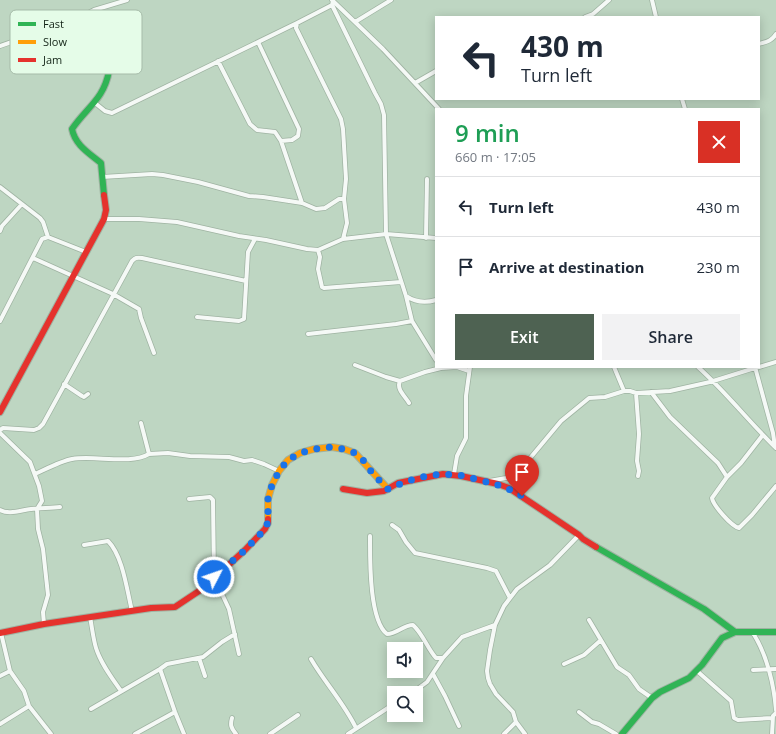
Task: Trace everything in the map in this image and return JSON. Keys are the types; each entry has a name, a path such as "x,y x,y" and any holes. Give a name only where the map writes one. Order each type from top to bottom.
{"street":[{"path":"94,10 127,0"},
{"path":"355,22 391,0"},
{"path":"588,16 593,14 609,0"},
{"path":"652,0 656,16"},
{"path":"332,2 355,22 438,108"},
{"path":"95,104 105,111 112,113 297,23 332,2"},
{"path":"332,2 374,93 381,104 384,114 386,234 406,296 412,321 435,358"},
{"path":"297,23 296,28 341,119 346,179 344,199 347,223 343,239"},
{"path":"760,44 768,42 774,38 776,34"},
{"path":"258,42 299,129 298,136 292,140 281,141"},
{"path":"0,46 10,43"},
{"path":"218,61 250,124 257,130 275,132 281,141 302,203"},
{"path":"415,83 435,72"},
{"path":"0,412 104,219 106,210 101,163 82,147 73,137 72,129 95,104 108,80 109,74"},
{"path":"102,177 133,174 157,174 198,182 249,196 302,203 316,209 325,208 339,200 344,199"},
{"path":"426,238 427,179"},
{"path":"0,187 43,222 48,237"},
{"path":"0,231 2,226 22,204"},
{"path":"104,219 139,219 177,222 255,239 318,250 343,239 386,234 435,238"},
{"path":"0,321 42,239 48,237 86,252"},
{"path":"197,317 239,321 245,316 248,252 255,239"},
{"path":"318,250 320,257 318,269 322,287 324,288 401,282"},
{"path":"0,430 3,428 34,430 43,424 113,294 132,261 137,257 246,281"},
{"path":"33,258 113,294 139,309 154,353"},
{"path":"406,296 413,300 429,302 435,300"},
{"path":"308,334 412,321"},
{"path":"760,366 776,362"},
{"path":"355,365 400,381 408,377 440,368"},
{"path":"614,368 624,391"},
{"path":"699,368 713,381 762,436 776,448"},
{"path":"485,482 506,478 521,470 553,429 568,413 585,400 594,397 605,397 624,391 636,393 670,391 713,381 754,368"},
{"path":"757,368 776,448"},
{"path":"454,474 457,456 466,438 466,396 470,369"},
{"path":"400,381 398,384 399,388 409,403"},
{"path":"64,384 82,396 88,394"},
{"path":"651,392 670,417 718,463 727,477"},
{"path":"636,393 639,434 637,461 639,470 638,476"},
{"path":"140,423 149,454"},
{"path":"0,433 30,462 39,486 42,501 37,509 38,529 43,549 48,595 44,612 44,624"},
{"path":"762,436 741,463 727,477 712,498 713,503 736,527 739,528 776,486"},
{"path":"51,734 29,706 24,691 10,671 0,633 90,617 151,608 174,607 186,600 245,550 265,529 268,522 268,499 272,485 279,471 288,460 300,453 314,449 332,447 355,453 364,461 373,474 388,489"},
{"path":"35,474 72,459 134,459 149,454 168,453 190,456 229,457 244,461 252,460 279,471"},
{"path":"519,494 521,470"},
{"path":"343,489 367,493 384,491 398,483 428,476 454,474 502,486 519,494 583,539 622,563 704,609 719,622 735,632"},
{"path":"189,498 210,497 212,500 214,577"},
{"path":"0,510 2,512 17,512 60,507"},
{"path":"392,525 399,530 415,553 496,571 510,598"},
{"path":"525,734 516,722 513,712 496,694 488,678 490,650 495,624 498,615 517,589 550,565 579,535"},
{"path":"370,536 372,590 377,615 384,631 387,634 391,634 413,625 436,658 443,658"},
{"path":"84,544 108,541 113,546 121,568 132,611"},
{"path":"206,584 222,594 229,609 239,654"},
{"path":"90,617 99,656 121,692"},
{"path":"589,620 617,667 629,675 639,689 652,698"},
{"path":"422,686 427,682 443,658 462,637 495,624"},
{"path":"622,734 652,698 660,692 689,678 722,638 735,632 776,632"},
{"path":"754,633 762,648 774,689 776,712 772,718 772,734"},
{"path":"91,710 160,670 167,664 200,658 235,634"},
{"path":"564,664 584,655 601,640"},
{"path":"200,658 206,676"},
{"path":"310,659 320,676 350,715 356,728"},
{"path":"753,670 776,669"},
{"path":"160,670 174,712 184,734"},
{"path":"697,670 731,701 734,718 738,720 772,718"},
{"path":"0,676 10,671"},
{"path":"433,674 459,726"},
{"path":"0,724 29,706"},
{"path":"348,734 387,708"},
{"path":"135,734 174,712"},
{"path":"579,712 592,722 600,724 616,734"},
{"path":"270,734 298,715"},
{"path":"232,718 230,724 231,728 236,734"},
{"path":"504,734 516,722"}],"traffic: fast":[{"path":"104,195 101,163 79,144 72,129 99,96 107,81 108,74"},
{"path":"596,547 704,609 735,632 776,632"},
{"path":"622,734 652,698 660,692 689,678 702,665 722,638 735,632"}],"traffic: slow":[{"path":"268,519 268,499 272,485 279,471 288,460 300,453 314,449 332,447 355,453 388,489"}],"traffic: jam":[{"path":"0,412 104,219 106,210 104,195"},
{"path":"343,489 367,493 384,491 398,483 443,474 461,476 498,484 509,488 596,547"},
{"path":"0,633 44,624 151,608 175,607 202,589 245,550 265,529 268,519"}],"route":[{"path":"214,577 245,550 265,529 268,522 268,499 272,485 279,471 288,460 300,453 314,449 332,447 355,453 364,461 373,474 388,489 398,483 428,476 454,474 498,484 509,488 522,496"}]}
